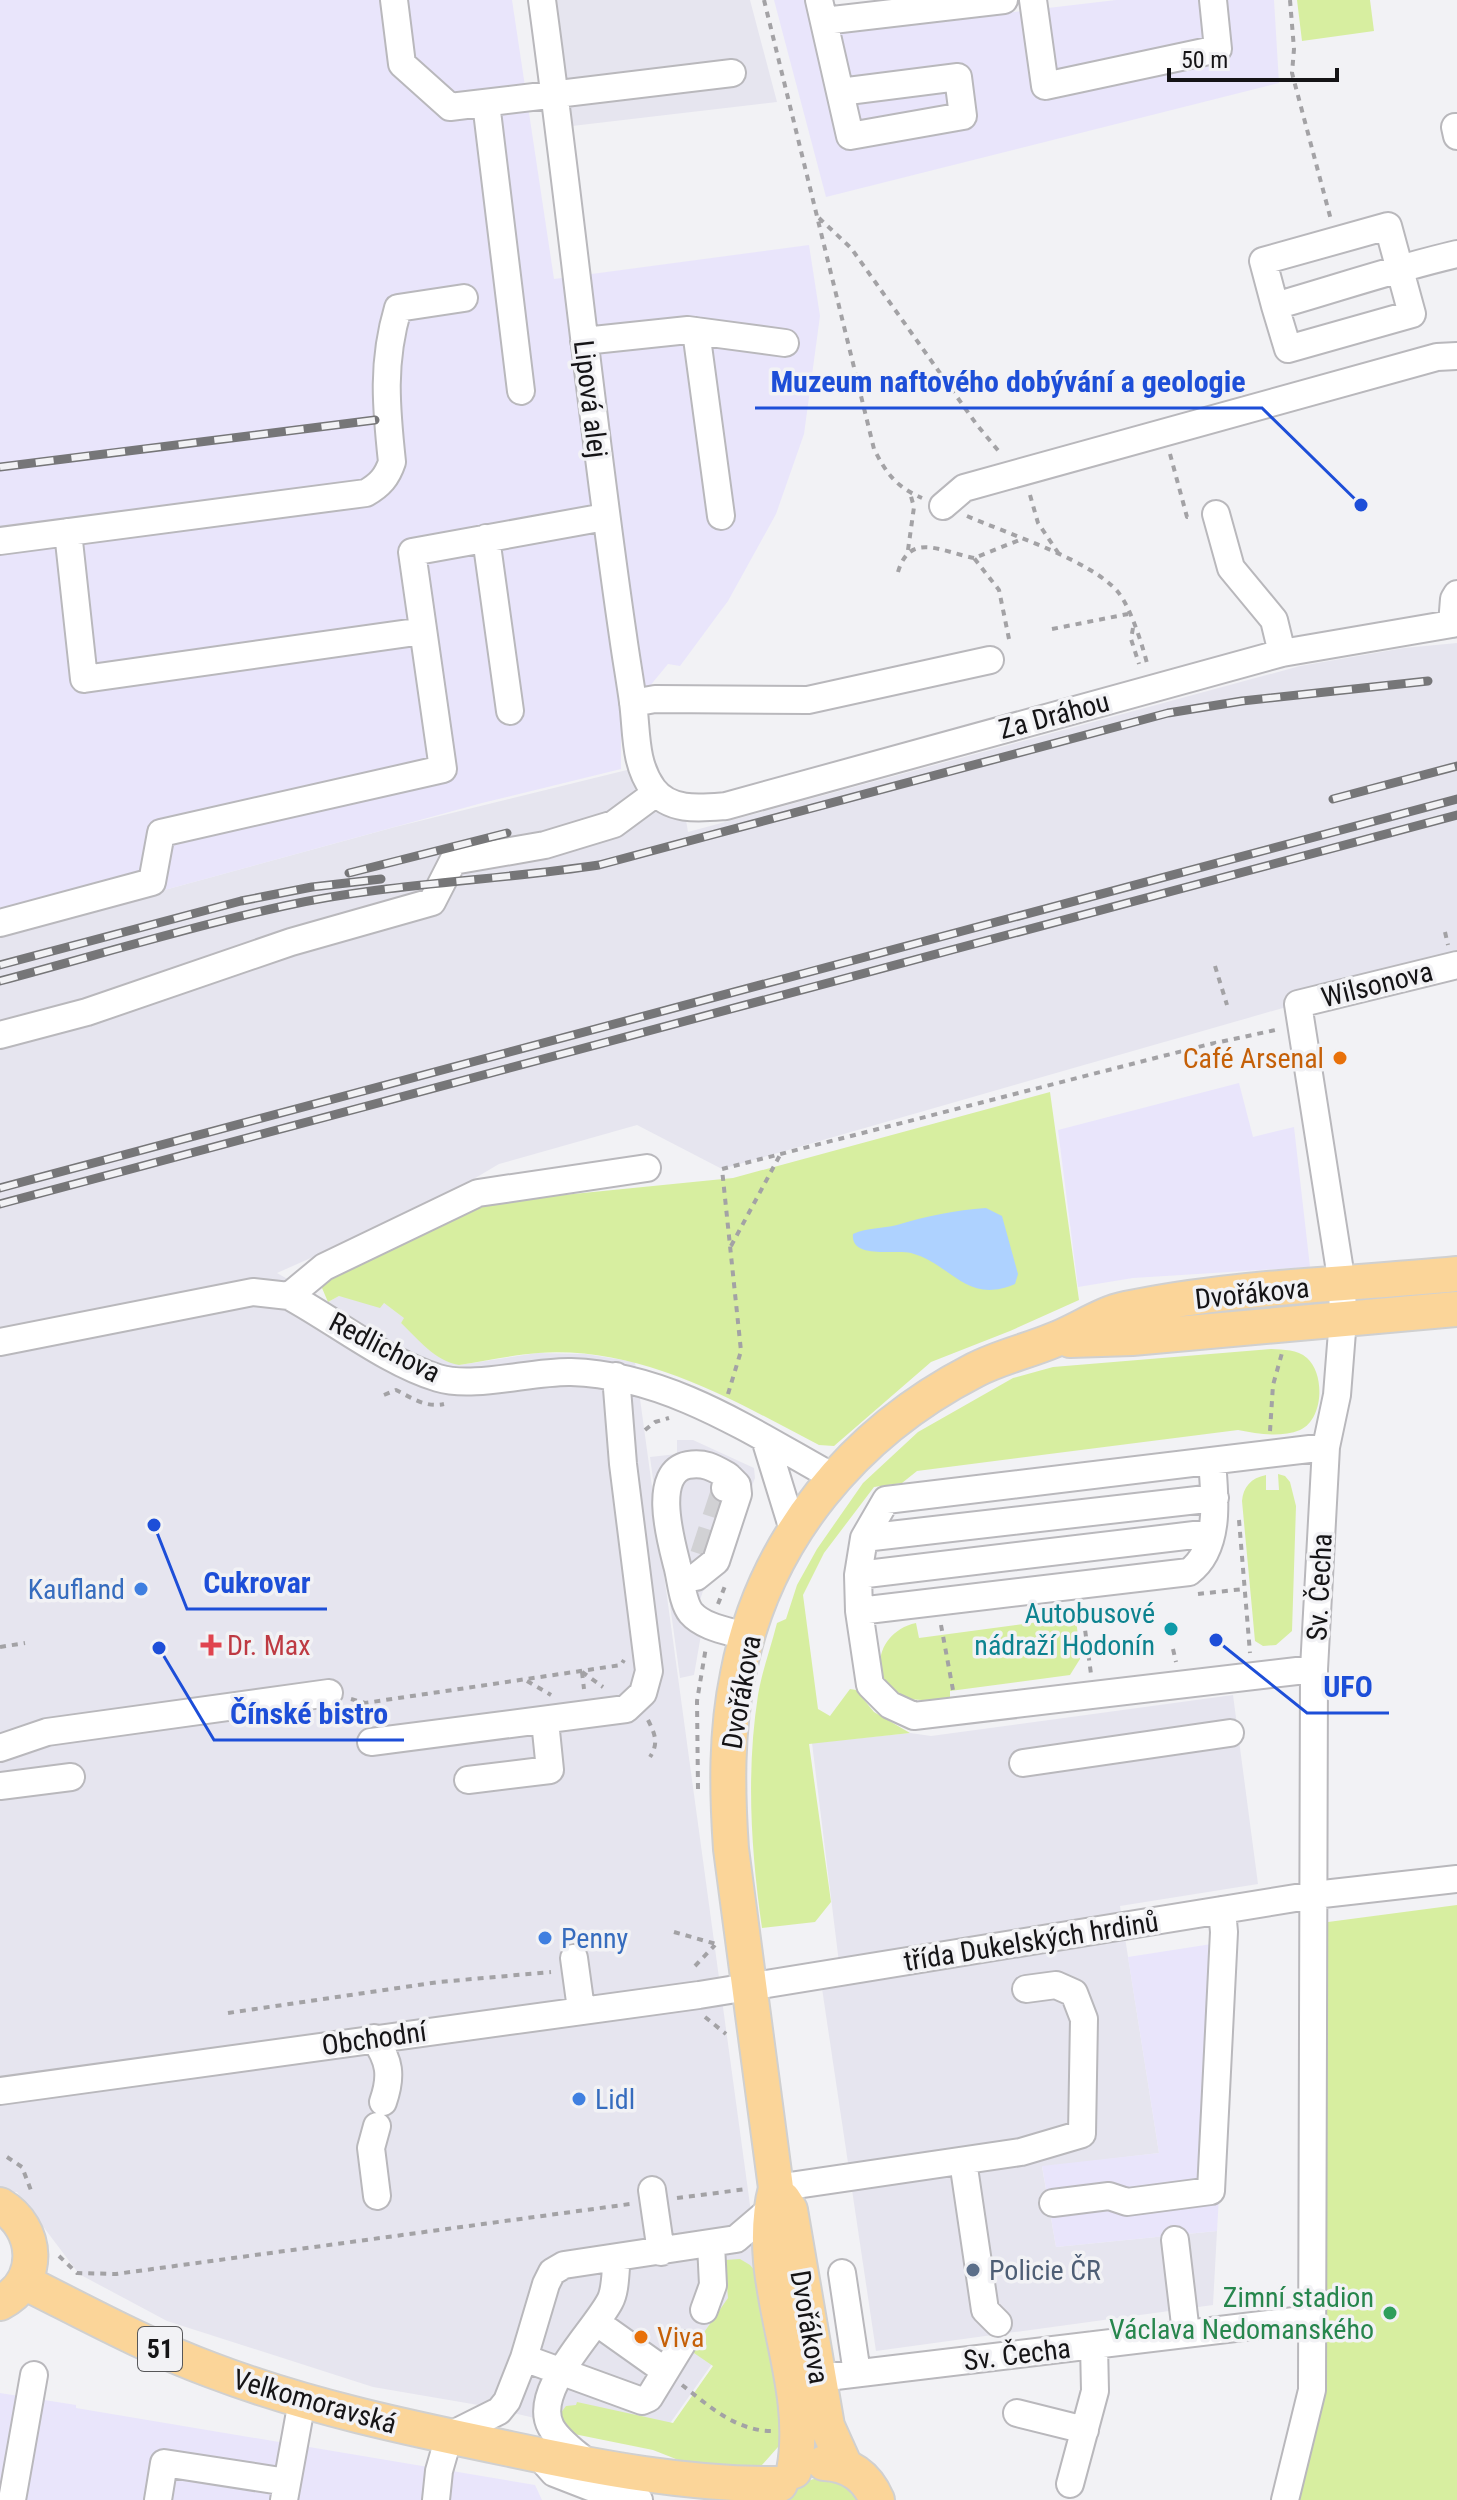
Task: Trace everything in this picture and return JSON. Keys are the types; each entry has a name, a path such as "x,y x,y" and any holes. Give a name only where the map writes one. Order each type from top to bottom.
{"main road":[{"name":"Dvořákova","path":"782,2485 799,2429 775,2291 748,1987 728,1806 731,1715 738,1672 764,1593 794,1533 833,1477 875,1436 917,1404 976,1369 1054,1340 1123,1309 1200,1298 1457,1274"},
{"name":"Dvořákova","path":"1054,1340 1132,1338 1457,1309"},
{"name":"Dvořákova","path":"766,2195 790,2210 827,2426 845,2466"},
{"name":"Velkomoravská","path":"9,2199 28,2237 31,2252 30,2267 12,2293 211,2371 302,2401 538,2455 701,2500"},
{"name":"Velkomoravská","path":"618,2479 782,2485 819,2463 845,2466"},
{"path":"845,2466 860,2475 877,2500"}],"street":[{"path":"394,0 402,64 450,107 732,73"},
{"name":"Lipová alej","path":"542,0 605,517 638,754 643,772 656,793"},
{"path":"840,92 822,11 1004,0"},
{"path":"1033,0 1045,86 1218,49 1213,0"},
{"path":"486,103 521,391"},
{"path":"1388,226 1412,314 1288,349 1263,261 1337,241 1388,226"},
{"path":"1275,306 1457,254"},
{"path":"0,541 366,493 376,488 389,472 392,462 385,395 389,339 398,308 464,298"},
{"path":"584,341 696,331 785,343"},
{"path":"696,331 721,516"},
{"path":"943,506 964,488 1437,357 1457,356"},
{"path":"1216,514 1231,568 1274,620 1282,653"},
{"path":"0,923 152,882 161,833 443,769 412,552 605,517"},
{"path":"68,532 84,679 423,631"},
{"path":"486,538 510,711"},
{"path":"1454,624 1454,599 1457,594"},
{"name":"Za Dráhou","path":"656,793 680,806 696,809 726,806 1282,653 1454,624"},
{"path":"633,703 655,699 808,700 990,660"},
{"path":"0,1035 87,1012 291,942 432,902 453,861 545,845 614,824 656,793"},
{"name":"Wilsonova","path":"1300,1014 1457,965"},
{"name":"Sv. Čecha","path":"1285,2500 1312,2390 1314,1669 1326,1447 1337,1395 1343,1319 1342,1284 1300,1014"},
{"path":"289,1296 324,1267 478,1193 647,1168"},
{"name":"Redlichova","path":"0,1342 253,1292 289,1296 406,1364 440,1379 470,1381 568,1372 616,1376 686,1398 833,1477"},
{"path":"371,1742 626,1709 643,1693 649,1671 623,1464 616,1376"},
{"path":"765,1439 794,1533"},
{"path":"1314,1669 914,1716 890,1705 870,1685 859,1611 858,1575 864,1538 886,1500 1326,1447"},
{"path":"859,1611 1189,1572 1203,1562 1211,1533 1215,1498 1212,1462"},
{"path":"694,1574 716,1561 738,1494 737,1485 727,1482 711,1466 693,1464 682,1466 673,1473 667,1485 667,1512 694,1574 688,1608 697,1618 710,1625 748,1637"},
{"path":"864,1538 1215,1498"},
{"path":"858,1575 1211,1533"},
{"path":"0,1748 47,1732 329,1693"},
{"path":"468,1780 550,1770 545,1721"},
{"path":"1023,1763 1230,1733"},
{"path":"0,1786 71,1777"},
{"name":"třída Dukelských hrdinů","path":"748,1987 1314,1895 1457,1879"},
{"path":"1053,2203 1109,2196 1127,2202 1211,2191 1224,1932 1222,1910"},
{"path":"566,1965 581,2009"},
{"path":"704,2310 724,2241 766,2195 1021,2152 1082,2134 1084,2019 1074,1993 1056,1985 1026,1989"},
{"name":"Obchodní","path":"0,2091 748,1987"},
{"path":"377,2126 371,2148 377,2196"},
{"path":"963,2161 985,2310 998,2323"},
{"path":"656,2197 661,2252"},
{"path":"1175,2240 1186,2333"},
{"path":"436,2500 439,2471 449,2436 499,2411 507,2401 552,2272 564,2265 724,2241 772,2258"},
{"path":"617,2258 611,2299 561,2372 548,2398 547,2418 557,2436 618,2479"},
{"path":"842,2273 857,2373"},
{"name":"Sv. Čecha","path":"819,2378 1311,2319"},
{"path":"596,2322 665,2371"},
{"path":"524,2358 642,2401 649,2398 682,2344"},
{"path":"1070,2484 1095,2391 1094,2345"},
{"path":"12,2500 34,2375"},
{"path":"158,2500 164,2463 285,2491 302,2401"},
{"path":"1017,2413 1085,2430"},
{"path":"538,2455 554,2473 590,2487 618,2479"}],"path":[{"path":"764,0 874,449 886,473 910,493 1061,556 1105,579 1120,595 1140,636 1154,688"},
{"path":"1290,0 1294,49 1292,73 1337,241"},
{"path":"817,216 851,248 977,425 1026,470 1029,498 1038,523 1061,556"},
{"path":"1164,432 1187,517 1216,514"},
{"path":"898,572 908,550 914,507 910,493"},
{"path":"908,550 933,548 974,558 1022,539"},
{"path":"974,558 999,590 1009,639"},
{"path":"1052,629 1128,614"},
{"path":"1133,625 1131,639 1139,664"},
{"path":"1215,966 1227,1005"},
{"path":"726,1400 741,1351 722,1169 1206,1045 1300,1014"},
{"path":"730,1248 781,1154"},
{"path":"1270,1434 1273,1385 1283,1350"},
{"path":"1239,1517 1250,1653"},
{"path":"1218,1592 1244,1589"},
{"path":"941,1625 954,1695"},
{"path":"0,1647 25,1643"},
{"path":"329,1693 365,1703 621,1665 629,1653"},
{"path":"582,1672 584,1691"},
{"path":"646,1715 654,1731 656,1747 650,1757"},
{"path":"674,1932 716,1944"},
{"path":"228,2013 566,1965"},
{"path":"7,2157 22,2167 9,2199"},
{"path":"54,2246 69,2268 77,2273 116,2274 656,2197 766,2195"},
{"path":"665,2371 732,2421 756,2430 774,2431"}],"shaded area":[{"path":"0,0 512,0 554,279 809,245 820,316 804,434 776,514 728,601 680,666 668,664 621,721 621,769 482,803 0,935"},
{"path":"556,0 750,0 777,102 572,126"},
{"path":"774,0 813,0 819,26 841,32 1116,0 1274,0 1279,83 826,197"},
{"path":"1457,643 1457,958 722,1169 637,1125 499,1164 428,1206 277,1273 328,1302 339,1296 384,1303 405,1318 401,1323 459,1365 537,1353 586,1354 635,1362 762,2293 654,2446 484,2406 373,2387 167,2321 79,2274 17,2192 0,2192 0,935 395,827 631,769 645,802 667,815 686,820 688,832 1300,666 1404,648"},
{"path":"1239,1083 1253,1137 1294,1127 1310,1267 1133,1278 1078,1287 1058,1130"},
{"path":"677,1440 693,1440 754,1468 755,1478 718,1577 703,1591 699,1603 705,1612 694,1675 680,1678 650,1457 677,1454"},
{"path":"1233,1695 1258,1884 1120,1906 1159,2153 1042,2167 1056,2247 1217,2231 1213,2305 876,2351 820,1975 840,1971 812,1743 910,1733 931,1736"},
{"path":"1218,1943 1227,2056 1217,2231 1056,2247 1042,2166 1159,2153 1128,1957"},
{"path":"0,2393 535,2485 542,2500 0,2500"}],"green space":[{"path":"1297,0 1370,0 1374,31 1302,41"},
{"path":"1050,1092 1079,1300 931,1362 834,1446 819,1445 684,1379 613,1358 576,1353 538,1353 459,1365 450,1363 427,1348 401,1323 404,1318 384,1303 380,1308 339,1296 328,1302 322,1288 326,1279 479,1207 502,1201 733,1178"},
{"path":"1290,1350 1303,1355 1317,1374 1318,1407 1308,1424 1300,1430 1277,1435 1238,1430 917,1471 902,1483 874,1487 824,1553 803,1595 818,1709 830,1716 850,1689 856,1690 874,1712 910,1733 809,1744 831,1902 815,1922 762,1928 755,1870 751,1782 754,1724 760,1686 777,1623 786,1619 797,1585 817,1549 863,1483 918,1432 1013,1378 1053,1367"},
{"path":"1278,1474 1290,1482 1296,1506 1292,1631 1276,1645 1263,1646 1255,1641 1242,1501 1249,1484 1261,1476 1266,1475 1266,1490 1279,1490"},
{"path":"1076,1617 1080,1659 1070,1675 950,1691 950,1697 923,1700 907,1698 894,1691 885,1682 881,1671 880,1659 891,1637 902,1628 916,1623 919,1638"},
{"path":"1457,1905 1457,2500 1288,2500 1314,2261 1328,1922"},
{"path":"740,2259 762,2279 783,2436 778,2447 761,2466 709,2472 653,2450 569,2433 560,2414 566,2406 576,2405 577,2402 673,2423 713,2366 691,2351 728,2298 725,2260"},
{"path":"829,2477 844,2483 859,2500 787,2500 805,2482"}],"water":[{"path":"986,1208 1002,1216 1018,1274 1015,1284 998,1289 984,1290 971,1286 938,1265 911,1253 875,1252 854,1242 853,1234 864,1230"}],"tunnel":[{"path":"703,1555 725,1488"}],"railway":[{"path":"0,467 375,420"},
{"path":"0,981 213,923 323,898 599,865 1168,713 1242,701 1428,681"},
{"path":"1333,799 1457,766"},
{"path":"0,1188 1457,799"},
{"path":"0,1204 1457,815"},
{"path":"349,873 507,833"},
{"path":"0,965 241,901 312,887 381,879"}],"place":[{"name":"Muzeum naftového dobývání a geologie","path":"1361,505"},
{"name":"Café Arsenal","path":"1340,1058"},
{"name":"Cukrovar","path":"154,1525"},
{"name":"Kaufland","path":"141,1589"},
{"name":"Autobusové nádraží Hodonín","path":"1171,1629"},
{"name":"UFO","path":"1216,1640"},
{"name":"Dr. Max","path":"211,1645"},
{"name":"Čínské bistro","path":"159,1648"},
{"name":"Penny","path":"545,1938"},
{"name":"Lidl","path":"579,2099"},
{"name":"Policie ČR","path":"973,2270"},
{"name":"Zimní stadion Václava Nedomanského","path":"1390,2313"},
{"name":"Viva","path":"641,2337"}]}
